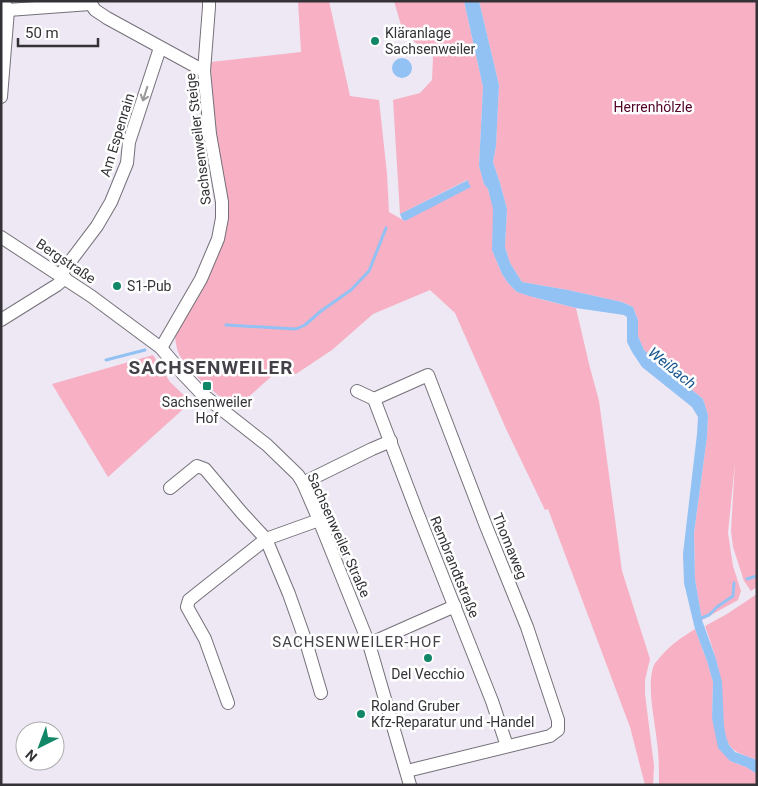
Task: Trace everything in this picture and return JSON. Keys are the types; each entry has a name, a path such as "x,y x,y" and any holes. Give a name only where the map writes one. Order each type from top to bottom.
{"street":[{"name":"Sachsenweiler Steige","path":"161,348 200,279 218,238 222,218 222,202 210,134 204,71 209,1"},
{"path":"1,97 5,6 89,3 95,10 107,18 204,71"},
{"name":"Am Espenrain","path":"1,320 57,285 97,226 127,163 129,142 160,48"},
{"name":"Bergstraße","path":"1,237 91,296 161,348"},
{"name":"Sachsenweiler Straße","path":"161,348 182,374 202,394 267,445 292,469 303,483 320,520 369,644 410,785"},
{"name":"Thomaweg","path":"374,399 428,375 486,526 528,627 558,720 558,730 550,736 507,746"},
{"path":"357,391 374,399"},
{"name":"Rembrandtstraße","path":"374,399 492,701 507,746"},
{"path":"303,483 372,449 391,442"},
{"path":"170,488 197,466 205,469 266,539 306,642 321,693"},
{"path":"228,703 205,640 187,607 189,600 266,539 320,520"},
{"path":"369,644 455,606"},
{"path":"407,771 507,746"}],"green space":[{"path":"298,1 329,1 350,96 379,100 389,212 405,221 469,184 467,180 400,214 393,100 420,93 432,80 433,57 403,32 394,1 464,1 483,87 479,166 494,209 492,250 502,274 517,292 576,308 599,401 622,571 650,659 645,680 645,694 654,766 653,785 645,785 630,727 548,509 545,510 507,431 455,313 430,290 373,314 332,350 296,374 273,375 235,409 195,375 182,360 178,352 175,333 223,239 209,99 212,98 211,62 301,52"},
{"name":"Herrenhölzle","path":"479,1 757,1 757,587 751,591 744,581 733,547 731,531 735,462 728,533 733,566 741,591 738,600 702,620 695,579 694,533 707,437 708,415 703,399 644,350 638,336 638,320 633,307 622,302 522,282 510,263 505,247 507,209 493,162 496,146 499,85"},
{"path":"153,355 170,382 191,402 108,477 52,384"},
{"path":"757,594 757,760 735,751 727,739 724,731 720,677 716,658 705,626"},
{"path":"695,629 713,682 712,718 730,761 746,767 757,774 757,785 659,785 658,753 651,692 652,673 655,664 665,651"}],"water":[{"path":"464,1 479,1 499,85 496,146 493,162 507,209 505,247 510,263 522,282 622,302 633,307 638,320 638,336 644,350 703,399 708,415 707,437 694,533 695,579 702,620 722,682 726,737 729,745 735,752 757,760 757,774 746,767 730,761 718,748 712,718 713,682 695,629 684,583 683,554 698,417 692,407 642,367 627,342 627,317 576,308 517,292 502,274 492,250 493,209 479,166 483,87"},
{"path":"402,58 409,61 412,68 409,75 402,78 395,75 392,68 395,61"},
{"path":"468,180 471,187 405,221 402,219 400,214"}],"waterway":[{"path":"226,325 296,329 305,325 351,290 369,271 386,228"},
{"path":"106,360 145,350"},
{"path":"747,579 757,576"},
{"path":"699,619 709,615 733,596 734,583"}],"place":[{"name":"Kläranlage Sachsenweiler","path":"375,41"},
{"name":"S1-Pub","path":"117,286"},
{"name":"Sachsenweiler Hof","path":"207,386"},
{"name":"Del Vecchio","path":"428,658"},
{"name":"Roland Gruber Kfz-Reparatur und -Handel","path":"361,714"}],"district":[{"name":"SACHSENWEILER","path":"211,367"},
{"name":"SACHSENWEILER-HOF","path":"357,642"}],"water label":[{"name":"Weißach","path":"672,368"}]}
